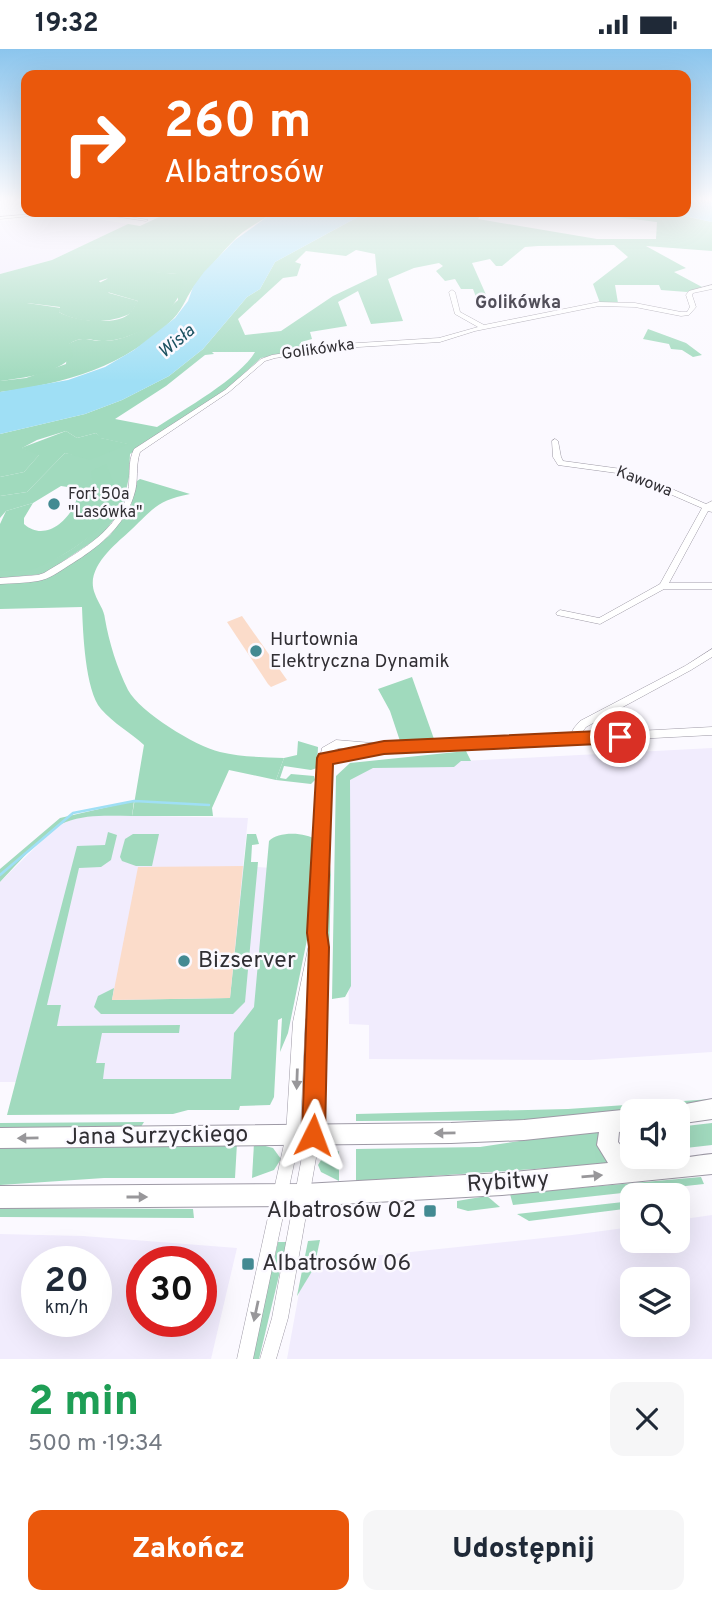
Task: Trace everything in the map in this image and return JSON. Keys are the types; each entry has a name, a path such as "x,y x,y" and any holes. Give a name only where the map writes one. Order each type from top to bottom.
{"main road":[{"path":"690,1112 712,1109"},
{"path":"303,1135 513,1131 620,1120"},
{"path":"620,1121 608,1130 609,1150 620,1161"},
{"name":"Jana Surzyckiego","path":"0,1138 303,1135"},
{"name":"Rybitwy","path":"304,1195 502,1184 712,1164"},
{"path":"644,1169 653,1171"},
{"path":"0,1197 304,1195"}],"street":[{"name":"Golikówka","path":"0,581 47,575 108,534 125,513 132,490 137,451 227,391 263,360 342,346 440,340 483,327 600,304 635,305 681,314 690,313 694,307 689,295 691,292 712,287"},
{"path":"452,292 457,313 483,327"},
{"name":"Kawowa","path":"555,441 556,457 562,463 626,472 710,507"},
{"path":"663,586 710,507"},
{"path":"561,613 600,621 663,586 712,586"},
{"path":"575,739 583,724 670,678 712,652"},
{"path":"268,1359 281,1318 304,1195 300,1014 317,933 325,755 384,748 712,731"},
{"path":"245,1359 281,1196 303,1135 319,947 317,933"}],"shaded area":[{"path":"0,259 54,259 52,260 0,274"},
{"path":"712,748 712,1052 590,1060 369,1059 369,1025 349,1024 346,771 350,767"},
{"path":"91,815 248,818 243,866 272,868 261,1033 233,1082 0,1082 0,882 54,829 64,822"},
{"path":"712,1215 712,1359 287,1359 305,1260 316,1262 620,1229 620,1253 690,1253 690,1218"},
{"path":"0,1234 83,1236 211,1246 126,1246 126,1337 216,1337 211,1359 0,1359"},
{"path":"217,1246 237,1248 217,1333"}],"green space":[{"path":"217,259 193,288 173,319 135,349 115,361 71,378 0,392 0,381 26,378 66,364 68,344 79,339 106,341 127,336 154,321 178,300 177,274 131,271 99,281 109,293 138,301 131,313 123,317 105,321 76,319 59,312 60,307 0,303 0,274 52,260"},
{"path":"280,259 298,259 295,262 301,264 297,276 283,278 238,319 245,335 281,331 333,296 377,275 375,259 489,259 472,263 487,297 476,297 473,289 461,289 455,279 445,281 436,271 443,266 439,263 414,268 388,279 403,321 371,324 358,291 338,302 347,326 310,332 312,339 301,342 301,350 261,358 228,388 130,454 129,477 122,509 101,536 44,574 0,578 0,571 34,566 65,553 92,533 116,508 94,491 61,486 33,503 6,511 0,518 0,496 27,492 65,453 86,457 127,444 100,438 96,433 77,438 66,431 22,448 40,454 24,472 0,477 0,434 85,414 122,400 169,376 203,349 247,297 260,289 275,262","holes":["212,352 255,352 248,362 224,383 157,427 115,419 166,386 205,355 214,354"]},
{"path":"490,259 510,259 502,266 496,266"},
{"path":"625,259 670,259 686,268 674,272 702,287 687,292 661,290 659,285 615,285 618,303 600,303 593,284"},
{"path":"113,268 177,274 184,277 182,289 167,312 144,329 118,339 74,341 69,344 73,356 58,367 39,374 0,381 0,303 27,303 61,308 59,312 84,320 123,318 138,301 97,289 95,285 107,279"},
{"path":"648,329 686,343 702,355 693,357 682,350 671,349 669,344 643,339"},
{"path":"66,431 77,438 96,433 101,438 129,444 90,460 65,453 27,492 0,496 0,477 24,472 39,455 21,448"},
{"path":"106,464 116,491 116,507 111,516 80,544 43,565 25,571 0,571 0,524 6,511 33,503 24,518 24,524 41,531 50,529 65,519 75,503 78,494 70,487 94,491 91,471"},
{"path":"140,479 190,494 163,502 152,510 110,549 94,575 95,594 128,690 134,699 156,718 209,749 251,757 284,758 276,780 229,770 212,808 213,816 132,816 144,745 101,709 91,689 82,607 0,609 0,584 35,580 97,546 110,535 130,509 137,481"},
{"path":"412,677 434,739 400,741 390,711 378,689"},
{"path":"298,741 318,747 317,768 311,770 284,766 280,778 286,779 291,774 314,776 315,780 311,784 276,780 284,758 297,755"},
{"path":"466,751 471,761 461,761 454,767 373,768 350,780 351,986 345,997 332,999 336,776 350,763"},
{"path":"134,801 132,816 82,818 58,826 40,840 0,882 0,869 60,818"},
{"path":"108,832 117,835 111,860 101,867 79,868 47,1005 61,1005 57,1026 180,1025 179,1033 102,1033 96,1063 105,1063 103,1079 231,1079 234,1033 254,1007 269,841 279,835 292,834 306,835 316,840 312,915 288,1033 280,1052 282,1018 278,1020 274,1097 270,1105 240,1106 239,1110 188,1110 173,1114 7,1115 77,846 105,845"},
{"path":"133,834 159,834 152,866 136,866 122,861 120,857 125,839"},
{"path":"247,834 256,834 259,844 252,845 251,862 258,862 245,1002 233,1014 101,1014 94,1007 98,996 114,988 112,1000 230,998"},
{"path":"329,857 331,875 328,998 321,987 324,887"},
{"path":"712,1099 712,1102 690,1105 690,1101"},
{"path":"620,1105 620,1112 554,1120 356,1121 356,1114"},
{"path":"144,1122 139,1130 0,1131 0,1123"},
{"path":"712,1123 712,1145 690,1148 690,1126"},
{"path":"600,1129 609,1164 356,1181 356,1149 480,1147"},
{"path":"237,1143 235,1178 104,1178 0,1185 0,1146"},
{"path":"254,1143 273,1148 281,1159 274,1170 252,1178"},
{"path":"339,1151 339,1181 321,1172 318,1165 323,1157"},
{"path":"701,1177 704,1184 690,1186 690,1183 634,1183"},
{"path":"620,1184 620,1193 513,1205 510,1194"},
{"path":"487,1196 500,1207 468,1211 457,1208 457,1201"},
{"path":"620,1202 620,1210 529,1221 517,1214"},
{"path":"0,1208 193,1209 194,1218 0,1217"},
{"path":"320,1240 314,1268 297,1296 308,1241"},
{"path":"278,1242 287,1242 259,1359 252,1359"}],"water":[{"name":"Wisła","path":"216,259 280,259 275,262 260,289 247,297 203,349 169,376 122,400 85,414 0,434 0,392 68,380 105,367 134,350 175,318 204,272"}],"building":[{"name":"Hurtownia Elektryczna Dynamik","path":"242,616 287,680 271,687 268,684 227,622"},
{"path":"243,866 230,998 112,1000 138,867"}],"waterway":[{"path":"0,875 73,813 134,801 209,805"}],"place":[{"name":"Fort 50a \"Lasówka\"","path":"54,504"},
{"name":"Hurtownia Elektryczna Dynamik","path":"256,651"},
{"name":"Bizserver","path":"184,961"},
{"name":"Albatrosów 02","path":"430,1211"},
{"name":"Albatrosów 06","path":"248,1264"}],"district":[{"name":"Golikówka","path":"518,303"}],"route":[{"path":"313,1135 319,947 317,933 325,758 384,748 620,737"}]}
